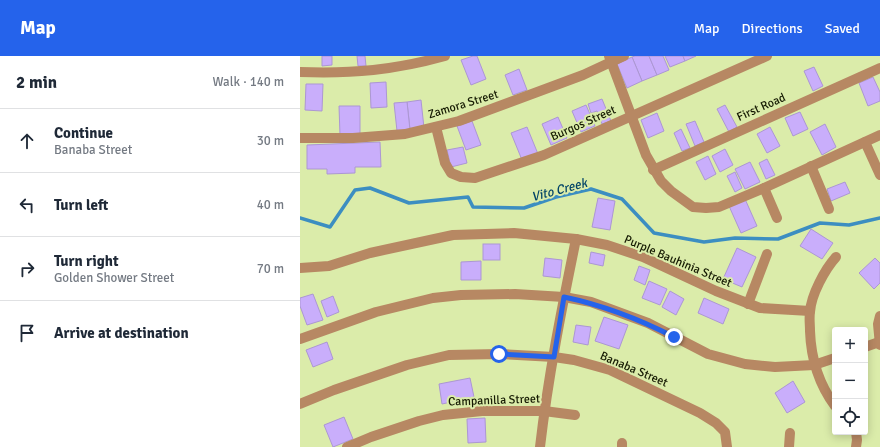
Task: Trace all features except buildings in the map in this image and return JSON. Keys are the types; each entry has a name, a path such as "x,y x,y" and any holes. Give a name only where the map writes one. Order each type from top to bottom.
{"street":[{"path":"300,72 331,73 370,71 417,64 445,56"},
{"name":"Zamora Street","path":"300,138 353,138 381,136 405,134 436,127 459,121 508,104 583,75 610,59 624,56"},
{"name":"Burgos Street","path":"436,127 445,163 452,173 461,177 475,178 544,155 767,56"},
{"path":"610,59 653,170 671,191 693,206 706,208 719,207 880,136"},
{"name":"First Road","path":"653,170 880,68"},
{"path":"865,142 880,175"},
{"path":"811,166 829,209"},
{"path":"764,188 777,218"},
{"name":"Purple Bauhinia Street","path":"300,268 329,266 370,253 453,235 514,233 576,238 622,249 643,257 716,291 760,308 810,311"},
{"path":"540,447 544,411 576,238"},
{"path":"748,304 767,254"},
{"path":"832,401 820,381 814,365 811,345 810,311 821,278 830,263 836,257"},
{"path":"300,339 376,312 433,298 460,295 515,294 564,297 591,302 648,323 708,354 745,364 775,367 814,365 832,359"},
{"path":"868,346 879,343 878,324 880,316"},
{"name":"Banaba Street","path":"300,404 334,390 407,365 449,355 499,354 554,357 574,360 610,370 700,413 716,423 725,432 727,447"},
{"name":"Campanilla Street","path":"347,447 406,425 443,415 482,411 544,411 575,415"},
{"path":"789,447 790,433"},
{"path":"856,435 856,447"}],"waterway":[{"name":"Vito Creek","path":"300,218 330,227 355,190 370,188 409,203 468,197 473,207 524,208 556,197 591,189 622,199 654,233 704,242 735,238 778,239 820,223 849,225 880,218"}],"route":[{"path":"499,354 554,357 564,297 591,302 648,323 674,337"}]}
